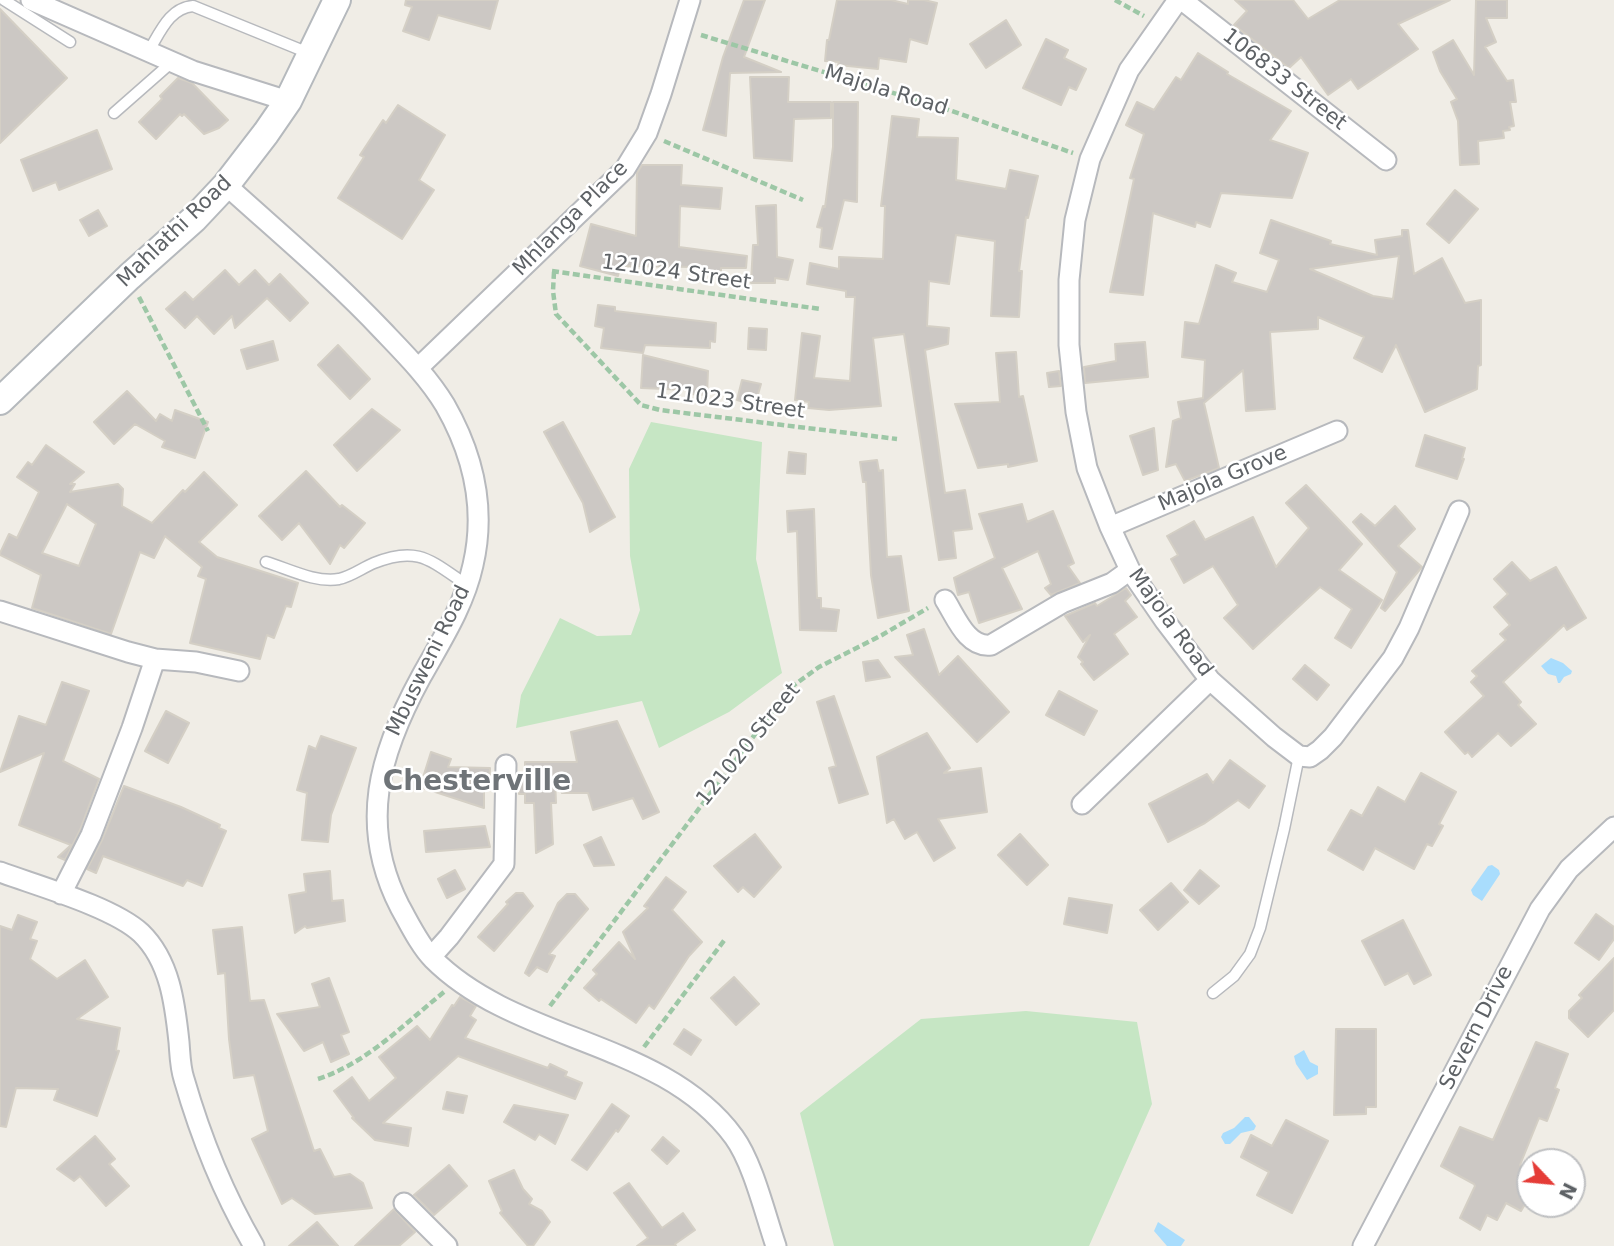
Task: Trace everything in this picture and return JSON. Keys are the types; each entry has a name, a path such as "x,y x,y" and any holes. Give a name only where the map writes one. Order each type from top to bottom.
{"street":[{"path":"31,0 193,71 288,101"},
{"name":"Mahlathi Road","path":"0,401 129,277 194,219 226,185 267,133 288,101 337,0"},
{"name":"Mhlanga Place","path":"418,368 625,169 647,133 662,94 690,0"},
{"name":"Majola Road","path":"1180,0 1129,70 1090,159 1075,220 1069,280 1069,345 1076,412 1087,468 1130,570 1210,680 1299,756"},
{"name":"106833 Street","path":"1180,0 1386,160"},
{"name":"Mbusweni Road","path":"226,185 348,294 418,368 444,405 464,445 475,476 478,534 467,585 447,633 394,732 382,767 376,812 379,844 387,877 401,908 431,957 458,980 499,1006 537,1024 633,1061 701,1102 735,1137 745,1156 776,1246"},
{"name":"Majola Grove","path":"1110,527 1337,431"},
{"path":"1299,756 1310,757 1327,744 1393,658 1409,628 1459,511"},
{"path":"944,600 971,640 984,646 1000,641 1062,603 1112,583 1130,570"},
{"path":"0,611 155,659 196,662 239,671"},
{"path":"61,894 95,825 155,659"},
{"path":"1082,804 1210,680"},
{"path":"431,957 504,864 506,765"},
{"name":"Severn Drive","path":"1363,1246 1540,909 1569,869 1614,827"},
{"path":"0,872 107,912 127,922 142,934 163,965 175,1002 183,1075 206,1148 233,1210 254,1246"},
{"path":"404,1203 447,1246"}],"lane":[{"path":"4,0 70,42"},
{"path":"148,52 171,16 181,7 193,6 311,55"},
{"path":"114,113 172,62"},
{"path":"266,562 319,579 338,579 400,554 415,555 428,559 467,585"},
{"path":"1213,993 1234,976 1250,954 1284,829 1299,756"}],"path":[{"path":"1115,0 1160,25"},
{"name":"Majola Road","path":"680,28 943,108 1090,159"},
{"path":"647,133 803,200"},
{"name":"121024 Street","path":"529,262 554,272 820,309"},
{"name":"121023 Street","path":"554,272 553,291 559,320 641,405 660,411 897,439"},
{"path":"129,277 208,431"},
{"name":"121020 Street","path":"537,1024 790,688 819,667 944,600"},
{"path":"633,1061 726,938"},
{"path":"318,1079 342,1071 366,1056 458,980"}],"green space":[{"path":"651,422 762,442 756,559 782,673 729,712 659,748 642,701 516,728 521,695 560,618 597,636 631,635 640,610 630,556 629,469"},
{"path":"1026,1011 1137,1022 1152,1104 1089,1246 834,1246 800,1113 921,1019"}],"water":[{"path":"1551,658 1572,671 1560,683 1556,676 1548,674 1541,666"},
{"path":"1492,865 1500,874 1482,901 1473,895 1471,890 1488,866"},
{"path":"1304,1050 1310,1062 1318,1066 1318,1074 1307,1080 1294,1056"},
{"path":"1245,1117 1249,1117 1256,1126 1254,1130 1241,1133 1230,1144 1225,1144 1221,1137 1223,1133 1234,1128"},
{"path":"1158,1222 1185,1240 1181,1246 1167,1246 1154,1231"}],"building":[{"path":"406,0 498,0 490,29 438,15 429,40 403,31 412,7 405,5"},
{"path":"744,0 765,0 744,57 781,72 730,73 726,136 703,130 723,57"},
{"path":"837,0 891,0 908,4 908,0 924,0 937,3 927,44 910,39 906,62 879,58 878,69 825,61"},
{"path":"1235,0 1293,0 1308,19 1340,0 1450,0 1398,24 1418,49 1358,89 1351,79 1328,95 1301,57 1289,68 1234,25 1247,11"},
{"path":"1476,0 1507,0 1507,18 1486,18 1496,42 1485,47 1507,81 1513,80 1516,102 1510,102 1514,126 1503,131 1504,138 1478,141 1479,164 1460,165 1458,121 1451,102 1457,99 1440,71 1433,52 1453,40 1474,75"},
{"path":"0,9 67,78 0,143"},
{"path":"1006,20 1021,45 986,68 970,44"},
{"path":"1046,39 1068,50 1064,58 1086,69 1076,90 1069,87 1061,105 1023,88"},
{"path":"1198,53 1228,72 1227,74 1291,111 1270,140 1308,153 1292,198 1221,193 1210,227 1196,222 1195,227 1153,213 1143,295 1110,292 1134,179 1130,178 1144,134 1126,125 1137,102 1154,110 1176,77 1181,80"},
{"path":"750,77 789,77 788,102 831,102 831,118 794,119 792,161 754,158"},
{"path":"178,78 192,83 228,120 219,128 204,134 184,114 180,114 156,139 139,122"},
{"path":"833,102 858,102 857,202 844,200 832,249 820,247 822,228 817,227 823,206 825,207 833,147"},
{"path":"398,105 445,135 419,180 434,190 402,239 338,198 364,157 360,155 383,120 386,123"},
{"path":"892,116 919,119 917,137 958,138 956,180 1006,189 1010,170 1038,176 1028,218 1026,217 1019,271 1022,271 1019,317 991,316 995,241 956,235 949,284 929,281 927,326 949,328 948,344 925,350 945,493 965,490 972,529 953,531 956,558 939,560 904,334 873,338 881,406 829,410 808,408 809,402 795,400 802,333 820,336 814,378 850,381 855,297 846,297 846,291 807,284 810,263 839,269 839,257 883,259 885,206 881,206"},
{"path":"97,130 112,169 59,190 56,182 33,191 21,160"},
{"path":"642,165 682,165 681,185 722,188 720,209 680,206 679,247 747,256 746,268 721,268 721,274 697,271 698,267 620,266 618,276 580,266 591,224 636,236 637,173"},
{"path":"1455,190 1478,209 1449,243 1427,224"},
{"path":"776,205 777,257 793,260 788,280 775,278 775,283 751,283 753,245 758,245 756,206"},
{"path":"98,210 107,226 89,236 80,220"},
{"path":"1271,220 1331,241 1330,244 1377,255 1375,240 1402,236 1402,230 1408,230 1414,274 1442,258 1465,303 1481,300 1481,365 1478,366 1477,389 1425,412 1396,345 1382,372 1354,358 1364,337 1318,317 1318,329 1270,332 1275,409 1246,411 1243,370 1204,403 1219,468 1185,481 1176,464 1166,467 1173,421 1181,418 1178,402 1203,398 1205,360 1182,357 1185,322 1199,324 1216,265 1236,273 1232,282 1267,292 1279,260 1260,253","holes":["1399,256 1393,299 1373,296 1310,269"]},
{"path":"225,270 239,285 255,270 269,285 280,274 308,303 290,321 267,298 235,328 232,316 214,334 197,316 185,328 166,309 185,292 193,300"},
{"path":"598,305 615,307 615,311 716,323 715,342 710,341 710,348 645,345 643,353 601,348 604,328 595,326"},
{"path":"749,328 767,329 766,350 748,349"},
{"path":"273,341 278,360 247,369 241,350"},
{"path":"1145,342 1148,377 1085,383 1084,367 1116,361 1115,344"},
{"path":"338,345 370,379 350,399 318,365"},
{"path":"1016,352 1019,397 1023,396 1037,461 1008,467 1008,464 978,468 955,404 1000,402 996,353"},
{"path":"643,355 708,371 707,395 688,394 688,390 641,388"},
{"path":"1059,371 1061,386 1049,387 1047,373"},
{"path":"742,380 761,384 755,405 737,400"},
{"path":"127,391 156,421 160,414 172,421 175,410 208,422 195,458 162,447 165,441 135,424 114,444 94,422"},
{"path":"372,409 400,430 357,471 334,445"},
{"path":"563,422 615,517 590,532 583,503 544,432"},
{"path":"1154,428 1158,470 1143,475 1130,436"},
{"path":"1425,435 1465,448 1457,479 1416,466"},
{"path":"46,445 84,472 70,484 75,484 70,492 118,484 123,489 122,506 152,523 204,472 237,505 199,542 217,557 298,583 291,607 286,606 274,638 267,635 260,659 190,643 206,579 198,576 202,567 165,536 154,558 140,552 111,634 32,608 41,575 0,553 9,534 17,538 39,492 17,477 28,462 32,465","holes":["67,504 96,524 79,566 42,553"]},
{"path":"789,452 806,454 805,474 787,473"},
{"path":"877,460 879,471 883,470 887,557 901,556 909,611 878,618 871,575 866,482 863,482 860,462"},
{"path":"306,471 340,507 342,505 365,523 344,548 340,545 330,564 299,523 282,540 259,516"},
{"path":"1306,485 1362,544 1339,570 1382,600 1351,648 1335,638 1352,609 1320,587 1253,649 1224,618 1238,605 1213,566 1184,583 1171,559 1178,555 1167,536 1194,521 1205,540 1253,517 1276,567 1309,528 1286,503"},
{"path":"1022,504 1027,522 1053,511 1074,563 1068,566 1080,583 1051,595 1045,588 1051,584 1038,551 1002,568 1022,609 979,623 969,592 958,595 954,578 995,558 979,514"},
{"path":"1395,506 1415,529 1398,546 1422,567 1385,611 1381,608 1397,572 1353,522 1361,514 1375,526"},
{"path":"814,509 817,598 821,598 821,608 839,610 836,631 800,630 797,531 788,532 787,511"},
{"path":"1512,562 1530,581 1556,567 1586,618 1567,630 1564,625 1503,682 1521,702 1518,705 1536,724 1511,746 1498,733 1472,757 1468,752 1465,754 1445,732 1484,696 1471,682 1477,676 1472,671 1506,640 1500,634 1510,625 1494,607 1508,594 1494,579"},
{"path":"1126,588 1131,595 1125,601 1137,617 1114,634 1128,654 1094,680 1078,657 1090,635 1083,642 1065,616 1095,603 1097,606"},
{"path":"924,629 939,675 958,656 1009,712 977,742 895,657 913,655 907,635"},
{"path":"878,660 890,677 866,681 863,662"},
{"path":"1305,665 1329,685 1317,700 1293,679"},
{"path":"62,682 89,691 63,761 99,779 80,830 65,860 58,857 71,845 19,825 44,753 0,772 19,716 46,725"},
{"path":"1059,691 1097,711 1084,735 1046,715"},
{"path":"834,696 868,794 839,803 829,768 836,766 817,702"},
{"path":"166,711 189,723 168,763 145,751"},
{"path":"617,721 659,812 643,819 633,798 593,810 588,793 562,793 555,777 556,803 551,803 553,844 536,853 534,803 525,803 525,794 519,794 519,776 525,776 525,762 577,762 571,732"},
{"path":"927,733 950,768 944,773 981,768 987,812 938,819 955,848 934,861 917,832 905,839 894,819 887,823 877,757"},
{"path":"321,736 356,748 331,815 328,842 302,840 307,793 297,790 309,746 316,749"},
{"path":"431,752 451,759 448,767 490,768 489,789 484,789 484,808 420,787"},
{"path":"1230,760 1265,786 1249,808 1238,800 1205,823 1168,842 1149,804 1207,774 1213,783"},
{"path":"1421,773 1456,792 1439,824 1443,826 1432,846 1427,844 1414,869 1375,848 1363,870 1328,850 1351,810 1362,816 1378,787 1405,802"},
{"path":"124,786 181,807 220,825 219,828 226,831 202,886 187,880 183,886 103,856 96,873 87,869"},
{"path":"485,826 490,847 426,852 424,831"},
{"path":"755,834 781,867 754,897 743,887 738,892 714,866"},
{"path":"1020,834 1048,865 1027,885 998,855"},
{"path":"601,837 614,865 594,866 584,845"},
{"path":"455,870 465,889 447,898 438,879"},
{"path":"1200,870 1219,886 1199,904 1184,890"},
{"path":"330,871 332,901 343,900 345,921 307,928 305,926 295,933 289,895 306,892 304,874"},
{"path":"666,877 686,892 672,910 702,942 689,956 654,1009 649,1005 636,1023 601,999 599,1001 584,988 597,974 593,970 619,942 635,959 623,932 648,908 644,906"},
{"path":"1171,883 1188,902 1158,930 1140,910"},
{"path":"516,893 523,893 533,906 494,951 478,937"},
{"path":"567,894 575,894 588,909 549,954 555,956 547,972 537,967 529,976 525,973 558,903"},
{"path":"1069,898 1112,905 1107,933 1064,924"},
{"path":"1596,914 1614,927 1614,939 1599,960 1575,943"},
{"path":"18,915 37,922 30,939 37,941 30,959 57,979 85,960 108,997 77,1019 120,1028 116,1050 119,1051 97,1116 54,1100 58,1089 16,1088 6,1127 0,1126 0,926 12,930"},
{"path":"1403,920 1431,975 1414,984 1408,973 1385,985 1362,941"},
{"path":"242,927 250,1001 264,1000 314,1151 320,1149 334,1177 350,1174 363,1183 372,1208 315,1214 292,1198 282,1204 252,1139 268,1131 254,1075 234,1078 225,973 218,974 213,930"},
{"path":"1614,958 1614,1010 1588,1037 1569,1018 1569,1011 1582,998 1579,995"},
{"path":"734,977 759,1004 736,1025 711,998"},
{"path":"329,978 349,1032 341,1035 349,1054 331,1062 323,1042 304,1051 277,1014 320,1007 312,984"},
{"path":"460,997 476,1006 470,1016 476,1020 465,1038 548,1068 550,1064 567,1072 565,1076 582,1083 575,1099 458,1056 383,1123 411,1128 408,1146 375,1140 352,1118 334,1091 352,1077 369,1101 396,1078 379,1057 417,1026 430,1040"},
{"path":"684,1029 701,1040 691,1055 674,1044"},
{"path":"1336,1029 1376,1029 1376,1107 1366,1107 1366,1114 1334,1115"},
{"path":"1536,1042 1568,1054 1555,1088 1559,1090 1547,1121 1539,1118 1527,1148 1516,1148 1516,1208 1506,1203 1497,1220 1487,1215 1480,1230 1460,1218 1474,1184 1441,1166 1460,1127 1493,1140"},
{"path":"447,1092 467,1096 463,1113 443,1109"},
{"path":"612,1104 629,1116 587,1170 572,1160"},
{"path":"514,1105 568,1115 555,1144 539,1134 535,1140 504,1122"},
{"path":"1286,1120 1328,1141 1292,1213 1257,1195 1269,1172 1241,1157 1251,1135 1272,1146"},
{"path":"95,1136 115,1159 109,1164 129,1186 106,1206 80,1176 74,1181 57,1169"},
{"path":"663,1137 679,1151 667,1164 652,1150"},
{"path":"449,1165 467,1186 434,1215 414,1195"},
{"path":"514,1170 523,1189 532,1199 529,1204 542,1211 550,1222 533,1246 528,1246 500,1213 502,1211 489,1181"},
{"path":"629,1183 662,1228 683,1213 695,1230 675,1244 676,1246 637,1246 648,1238 614,1193"},
{"path":"394,1209 415,1232 399,1246 355,1246"},
{"path":"317,1222 338,1246 289,1246"}],"district":[{"name":"Chesterville","path":"477,783"}]}
